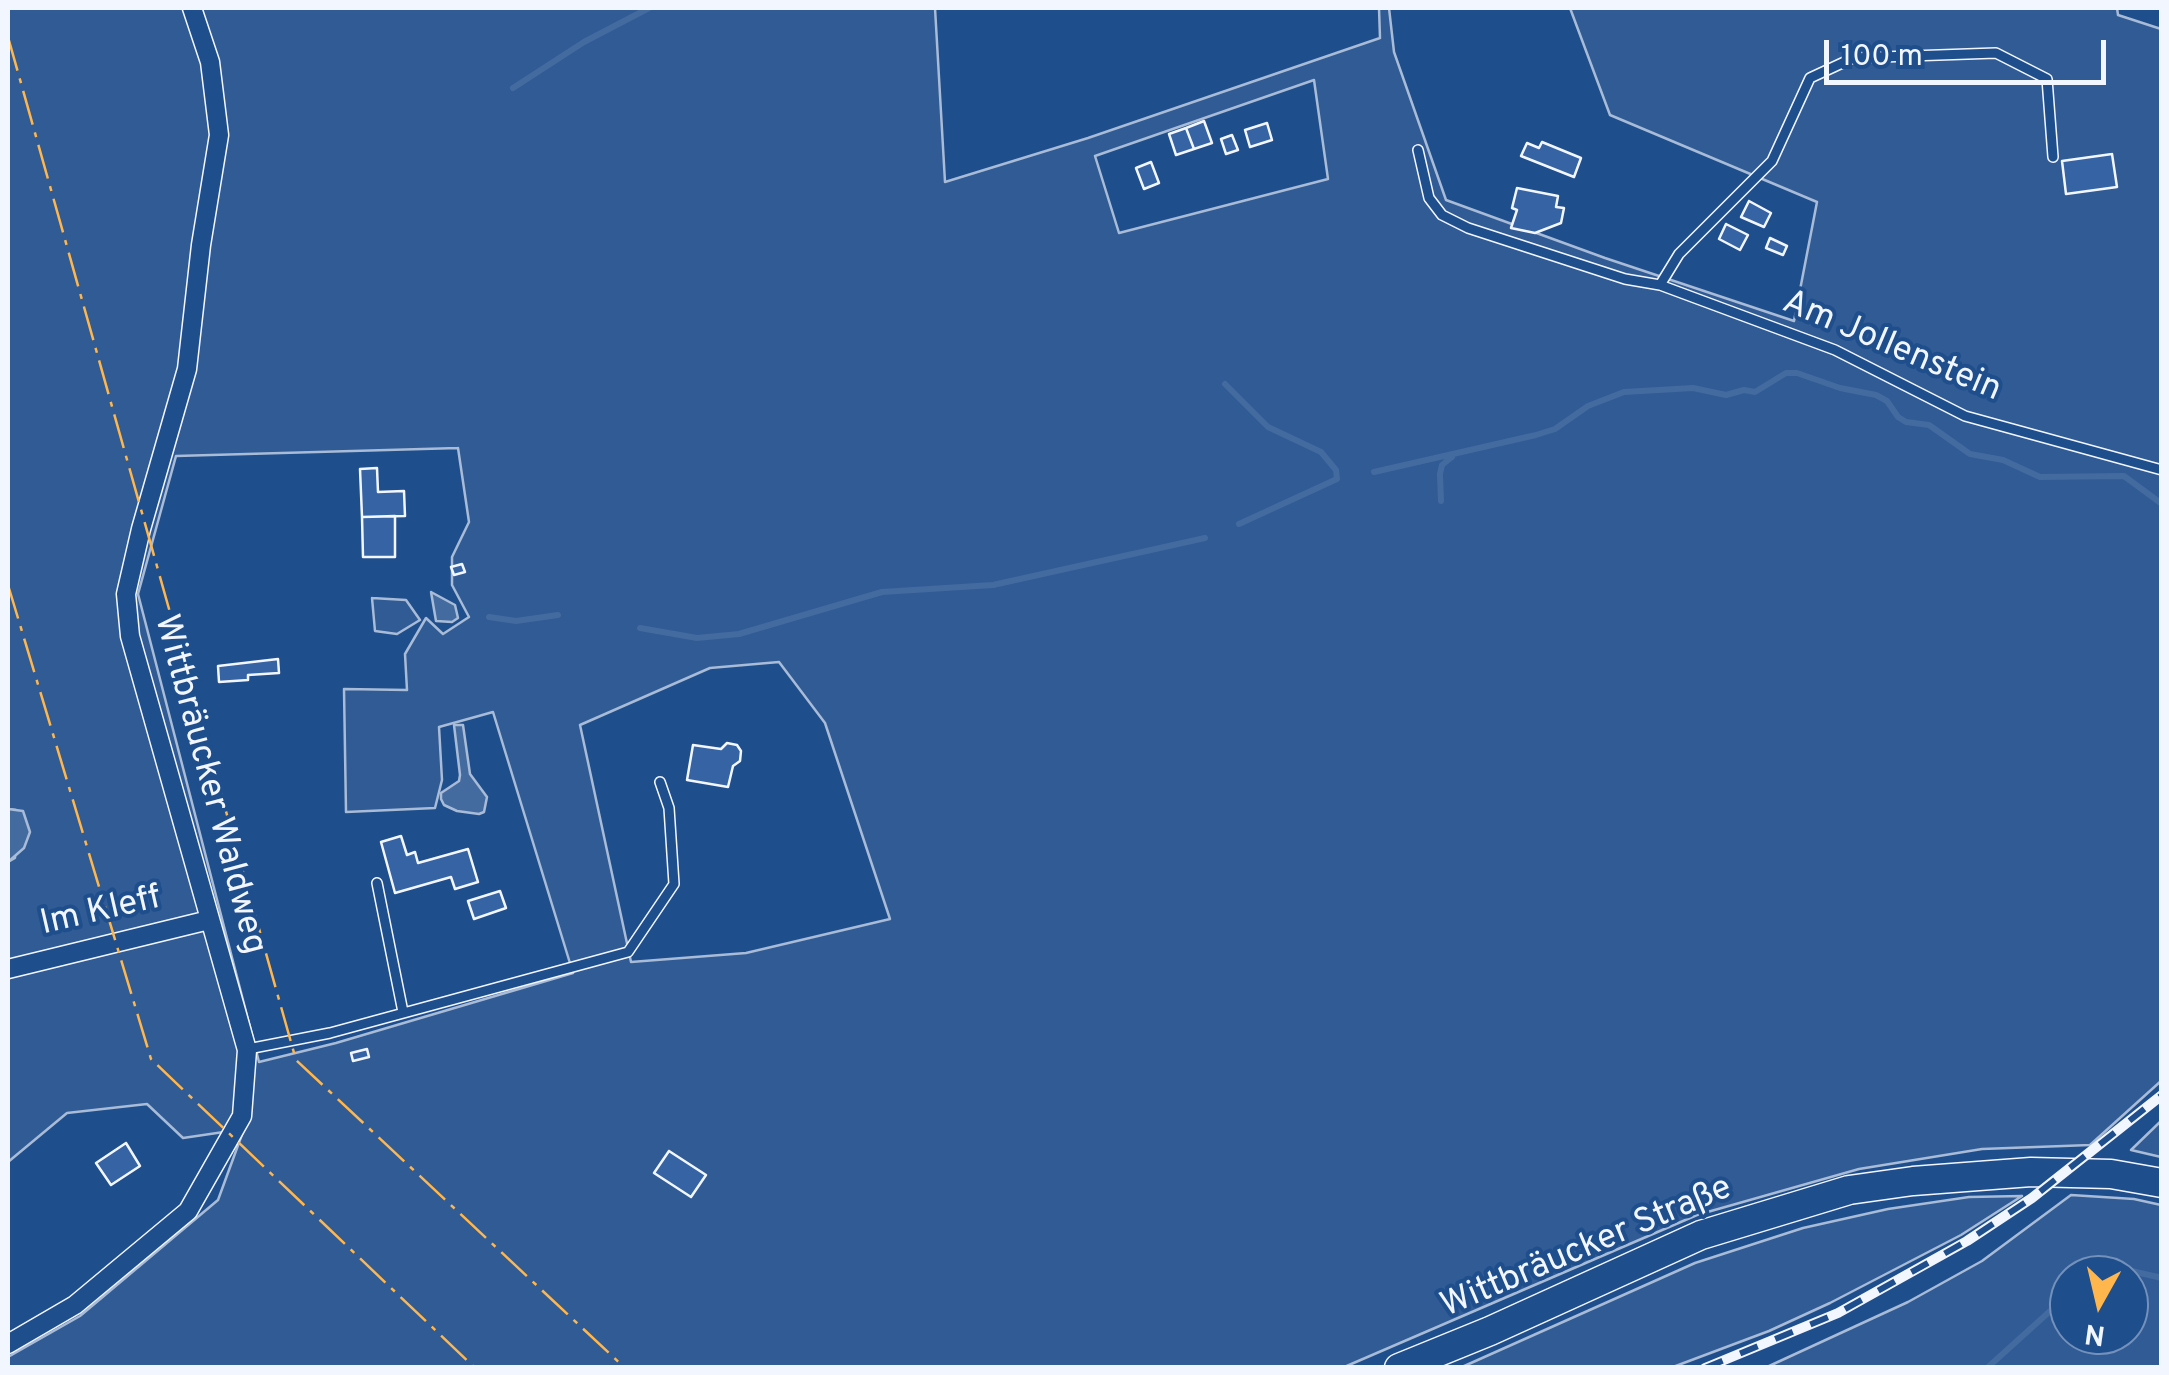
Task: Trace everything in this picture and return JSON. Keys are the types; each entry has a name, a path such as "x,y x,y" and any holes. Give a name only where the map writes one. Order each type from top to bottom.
{"main road":[{"name":"Wittbräucker Straße","path":"1399,1368 1701,1236 1849,1190 2031,1172 2111,1174 2162,1182"}],"street":[{"name":"Wittbräucker Waldweg","path":"8,1344 75,1305 188,1211 242,1116 247,1050 130,636 126,594 140,530 188,369 201,245 219,135 210,62 192,8"},
{"name":"Im Kleff","path":"8,969 209,920"}],"lane":[{"path":"1660,285 1679,254 1772,161 1810,78 1852,58 1996,53 2047,79 2053,157"},
{"name":"Am Jollenstein","path":"1418,150 1429,198 1442,216 1468,228 1626,279 1660,285 1835,350 1966,416 2162,470"},
{"path":"247,1050 330,1033 628,952 674,884 669,808 660,782"},
{"path":"377,883 403,1012"}],"shaded area":[{"path":"8,8 935,8 945,182 1088,138 1380,38 1379,8 1389,8 1394,52 1446,200 1794,321 1817,202 1610,115 1570,8 2117,8 2118,15 2161,29 2161,1081 2090,1145 1982,1149 1859,1169 1697,1215 1342,1368 8,1367 8,1357 80,1316 218,1200 244,1129 183,1138 147,1104 67,1113 8,1162 8,862 15,858 16,810 8,809","holes":["1314,80 1328,179 1119,233 1095,156","458,448 469,522 452,557 452,585 469,617 443,634 426,618 405,654 407,690 344,689 346,812 435,808 442,780 439,727 493,712 573,973 259,1062 138,594 176,456","779,662 825,723 890,919 746,953 631,962 580,725 710,668"]},
{"path":"431,592 455,605 458,618 452,622 436,621"},
{"path":"372,598 406,600 420,620 397,634 375,631"},
{"path":"454,725 463,725 470,774 487,797 484,812 479,814 457,811 441,799 441,793 459,781"},
{"path":"8,809 23,811 30,832 24,848 8,862"},
{"path":"2161,1121 2161,1157 2131,1150"},
{"path":"2071,1195 2161,1205 2161,1367 1767,1367 1908,1302 1982,1261"},
{"path":"2022,1196 1961,1235 1830,1303 1673,1367 1462,1367 1695,1263 1803,1228 1888,1209 1969,1197"}],"building":[{"path":"1204,121 1212,143 1194,149 1186,128"},
{"path":"1267,123 1272,140 1250,147 1245,130"},
{"path":"1186,128 1194,149 1176,155 1169,134"},
{"path":"1232,135 1238,150 1226,154 1221,139"},
{"path":"1542,142 1581,158 1574,177 1521,156 1527,143 1539,148"},
{"path":"2112,154 2117,187 2066,194 2062,161"},
{"path":"1151,162 1159,183 1144,189 1136,168"},
{"path":"1517,188 1558,196 1556,207 1564,208 1561,223 1535,233 1511,228 1517,210 1512,208"},
{"path":"1749,201 1771,213 1764,227 1741,217"},
{"path":"1726,224 1748,235 1740,250 1719,239"},
{"path":"1770,238 1787,246 1783,255 1766,248"},
{"path":"377,468 378,492 404,491 405,516 362,517 360,469"},
{"path":"395,516 395,557 363,557 362,517"},
{"path":"462,564 465,572 454,575 451,567"},
{"path":"278,659 279,673 219,682 218,666"},
{"path":"727,743 737,745 741,751 728,787 687,780 693,745 721,749"},
{"path":"401,836 407,855 415,852 418,863 468,849 478,882 455,889 451,877 395,893 381,842"},
{"path":"500,891 506,908 474,919 468,901"},
{"path":"367,1049 369,1057 353,1061 351,1053"},
{"path":"126,1143 140,1166 111,1185 96,1163"},
{"path":"669,1151 706,1175 691,1197 654,1173"}],"waterway":[{"path":"513,88 584,42 649,8"},
{"path":"1374,472 1555,429 1588,406 1624,392 1693,388 1726,395 1744,390 1755,392 1786,373 1797,373 1876,395 1887,401 1898,417 1929,425 1970,454 2003,460 2040,477 2124,476 2162,504"},
{"path":"1225,384 1268,427 1321,452 1336,470 1337,479 1239,524"},
{"path":"1441,501 1442,465 1452,457"},
{"path":"640,628 697,638 739,634 882,592 993,585 1205,538"},
{"path":"489,617 516,621 558,615"},
{"path":"2149,1275 2162,1278"},
{"path":"1987,1368 2049,1312"}],"railway":[{"path":"1705,1368 1838,1313 1967,1241 2032,1198 2162,1095"}],"power":[{"path":"8,37 296,1060 625,1368"},
{"path":"8,585 151,1059 475,1368"}]}
